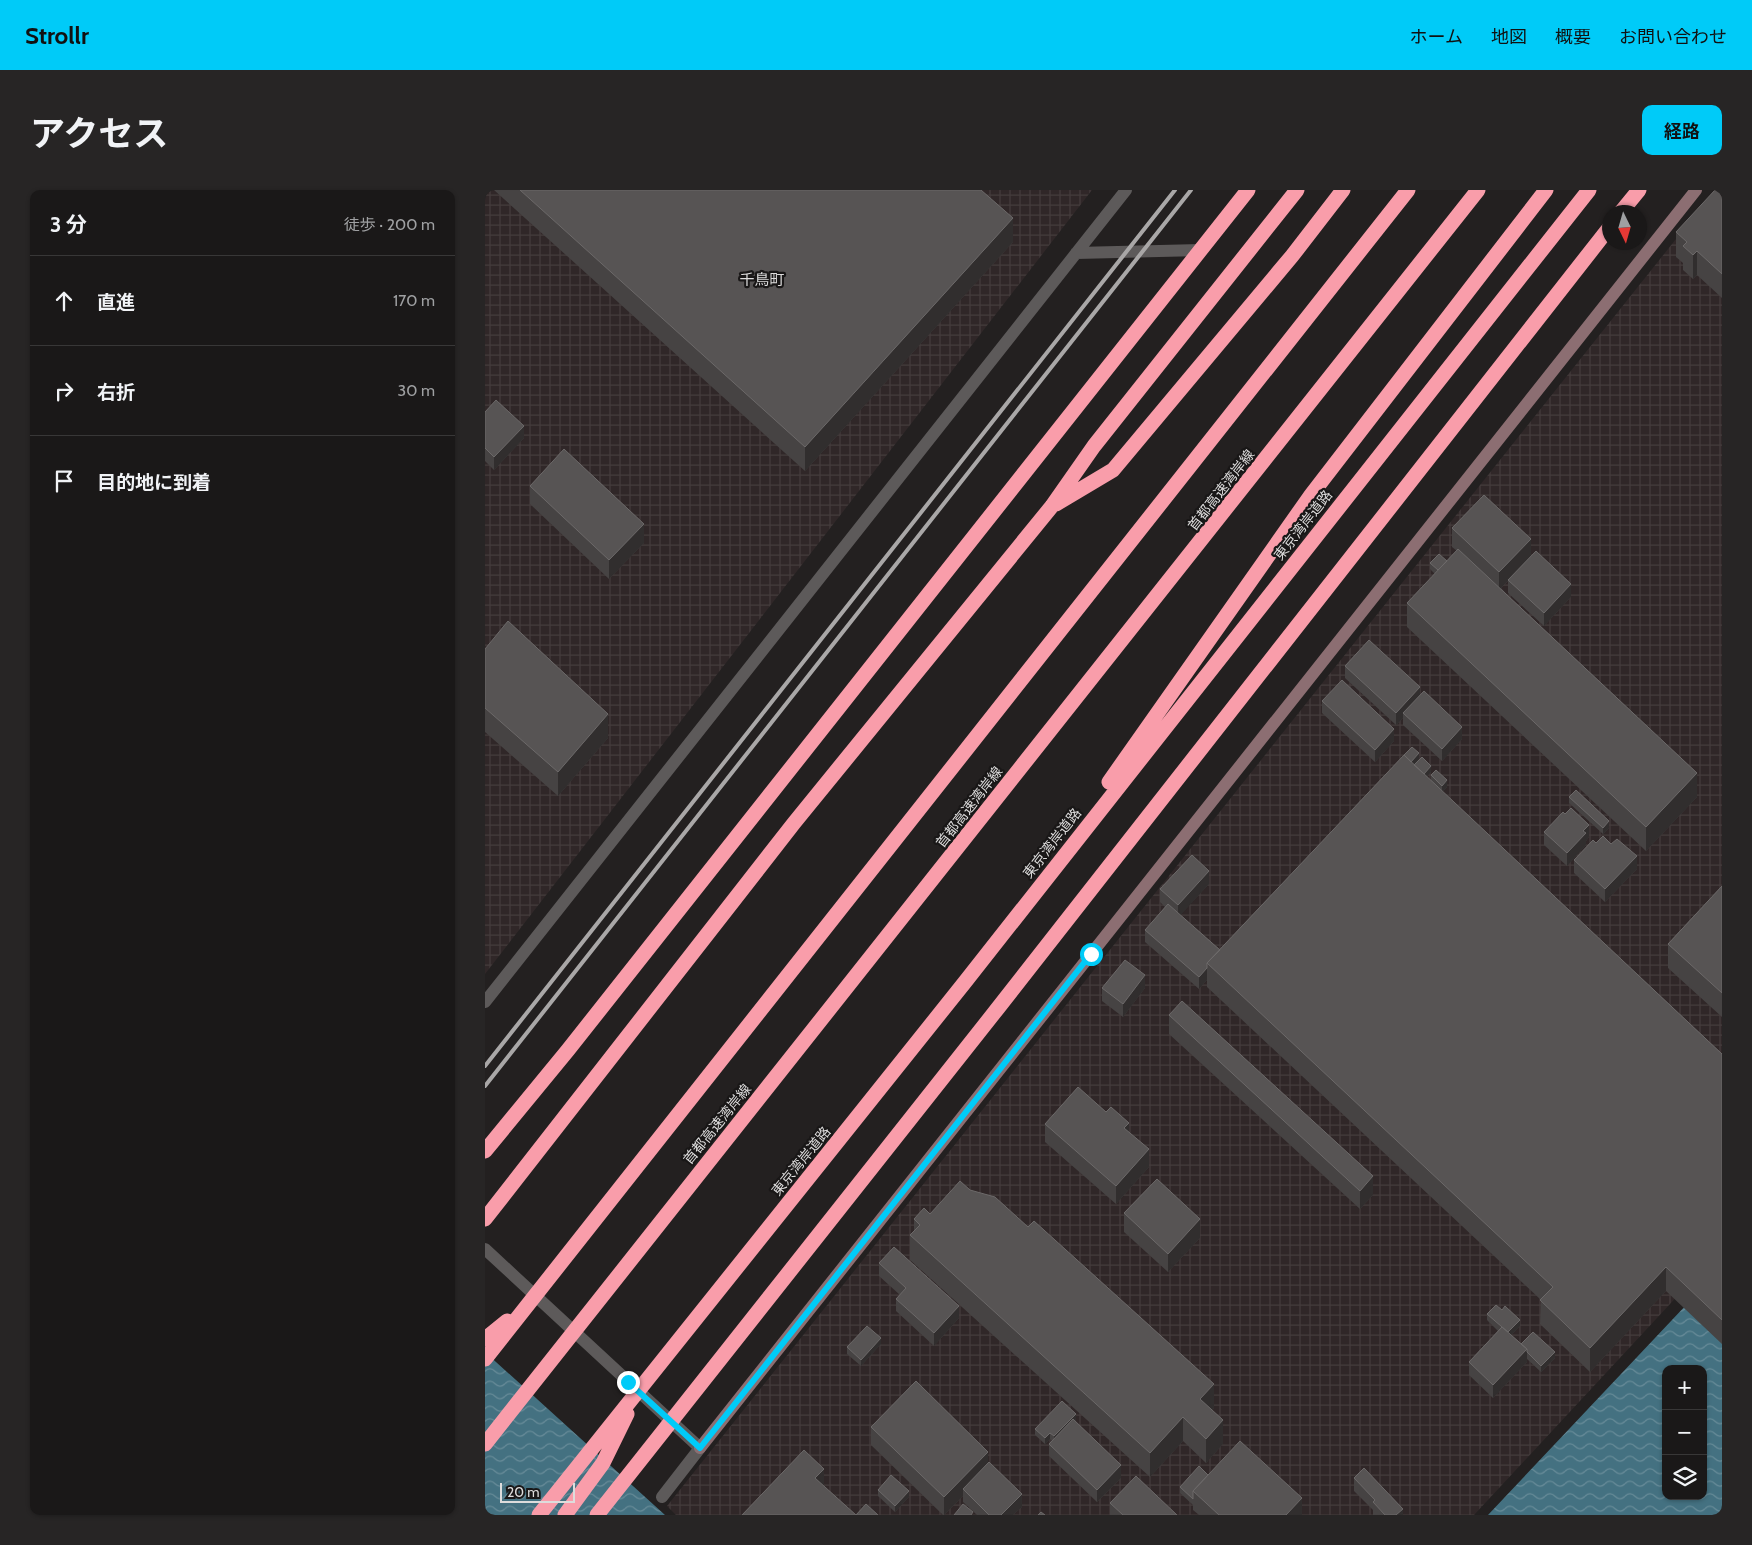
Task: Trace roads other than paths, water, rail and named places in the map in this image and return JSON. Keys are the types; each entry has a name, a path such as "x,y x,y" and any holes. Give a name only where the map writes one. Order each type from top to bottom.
{"highway":[{"path":"485,1151 1248,190"},
{"path":"485,1219 794,823 1052,506 1093,446 1297,190"},
{"path":"1052,506 1113,470 1292,256 1343,190"},
{"path":"485,1359 1408,190"},
{"name":"首都高速湾岸線","path":"485,1444 1479,190"},
{"path":"1042,882 1149,724 1311,495 1546,190"},
{"name":"東京湾岸道路","path":"539,1515 965,982 1589,190"},
{"path":"1627,205 1639,190"},
{"path":"597,1515 998,1008 1602,237"},
{"path":"485,1202 550,1137"},
{"path":"485,1339 530,1303"},
{"path":"565,1515 603,1463 639,1388"}],"street":[{"path":"485,1002 1126,190"},
{"path":"661,1496 1695,190"},
{"path":"1076,253 1201,250"},
{"path":"485,1249 700,1448"}],"water":[{"path":"1722,1267 1722,1515 1488,1515"},
{"path":"485,1352 665,1515 485,1515"}],"railway":[{"path":"485,1066 1175,190"},
{"path":"485,1086 1191,190"}],"district":[{"name":"千鳥町","path":"762,280"}]}
